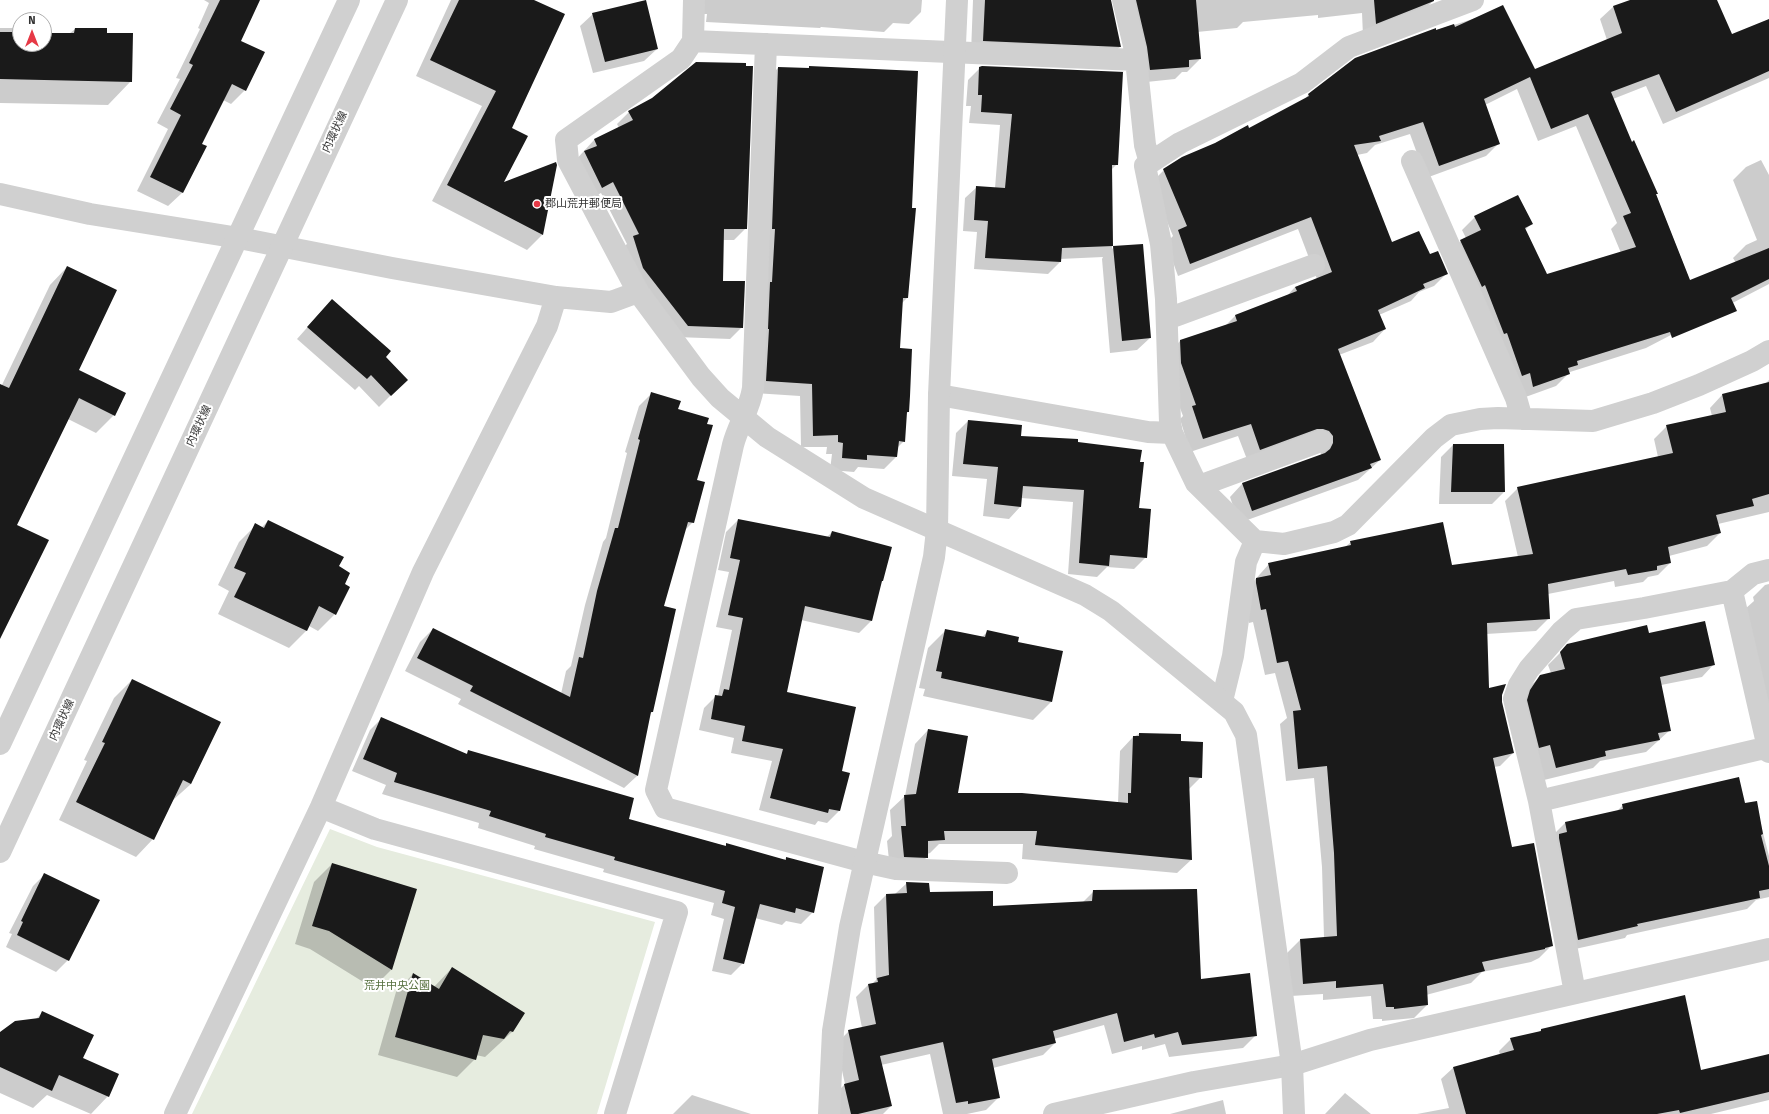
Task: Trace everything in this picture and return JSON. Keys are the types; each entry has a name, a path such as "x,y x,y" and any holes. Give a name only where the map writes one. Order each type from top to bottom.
{"street":[{"path":"0,744 349,0"},
{"name":"内環状線","path":"0,852 396,0"},
{"path":"694,0 693,41 681,59 566,140 568,160 638,292 701,377 720,398 767,437 864,498 910,520 937,530 1086,595 1111,611 1234,712 1246,735 1292,1064 1294,1114"},
{"path":"830,1114 833,1031 850,927 934,557 937,530 939,395 957,0"},
{"path":"1124,0 1136,60 1145,145 1150,163"},
{"path":"1473,0 1349,46 1302,83 1180,142 1145,166 1161,244 1167,319 1170,423 1172,433 1190,472 1199,486 1255,541 1284,544 1334,532 1348,525 1445,428 1458,423 1480,419 1593,421 1652,403 1699,385 1752,361 1769,351"},
{"path":"693,41 955,51 1136,60"},
{"path":"766,44 753,388 751,401 737,430 733,445 656,790 665,808 864,862 896,869 1007,872"},
{"path":"1412,161 1516,398 1522,419"},
{"path":"0,194 90,214 238,238 392,268 556,296 612,302 638,292"},
{"path":"1167,319 1314,265"},
{"path":"175,1114 321,807 423,572 547,326 556,296"},
{"path":"939,395 1148,432 1172,433"},
{"path":"1199,486 1321,441"},
{"path":"1222,701 1233,656 1246,562 1255,541"},
{"path":"1575,993 1539,801 1514,699 1519,685 1529,670 1562,632 1576,619 1732,591 1753,574 1769,570"},
{"path":"1539,801 1769,749 1732,591"},
{"path":"321,807 375,829 677,912 615,1114"},
{"path":"1054,1114 1194,1082 1292,1064 1370,1040 1769,948"}],"green space":[{"name":"荒井中央公園","path":"330,829 377,847 655,922 597,1114 192,1114"}],"building":[{"path":"220,0 260,0 241,41 265,52 246,91 232,84 202,144 207,146 183,193 150,177 181,115 170,109 193,65 189,63"},
{"path":"459,0 534,0 565,14 512,128 528,136 504,182 556,162 557,165 543,235 447,185 496,91 430,60"},
{"path":"646,0 658,49 605,62 592,13"},
{"path":"985,0 1111,0 1121,47 983,41"},
{"path":"1136,0 1196,0 1201,59 1189,60 1189,67 1150,70 1147,47"},
{"path":"1374,0 1434,0 1434,1 1376,24"},
{"path":"1630,0 1717,0 1732,34 1769,19 1769,71 1676,112 1659,74 1611,92 1632,142 1634,140 1658,194 1656,194 1690,280 1769,248 1769,279 1731,298 1737,311 1672,338 1670,332 1577,361 1578,365 1568,368 1570,374 1533,387 1530,373 1522,376 1507,333 1504,334 1485,285 1482,287 1460,240 1481,230 1474,216 1518,195 1533,224 1525,228 1547,274 1636,247 1623,216 1631,213 1588,114 1551,129 1530,77 1484,99 1500,144 1439,166 1423,122 1379,136 1381,141 1354,145 1392,242 1419,231 1430,254 1438,251 1448,274 1423,284 1425,288 1378,310 1386,329 1338,349 1381,460 1370,464 1372,468 1252,511 1242,483 1325,453 1330,449 1333,443 1333,436 1329,431 1317,429 1260,450 1251,424 1203,439 1192,406 1196,405 1181,363 1180,340 1237,321 1235,315 1297,291 1295,287 1332,272 1311,217 1190,264 1178,230 1187,226 1163,169 1182,157 1215,143 1248,125 1249,128 1309,96 1308,94 1355,58 1436,28 1436,30 1454,24 1455,27 1503,5 1535,69 1622,33 1613,6"},
{"path":"75,28 107,28 107,33 133,33 132,82 0,79 0,32 12,32 12,52 52,52 52,33 74,33"},
{"path":"696,62 746,63 746,66 753,66 747,229 724,229 723,281 745,281 743,328 688,326 643,268 633,236 639,234 613,182 602,188 584,151 597,146 594,139 633,120 628,111 652,98"},
{"path":"809,66 918,71 912,208 916,208 908,298 903,298 900,348 912,349 910,396 909,412 907,412 905,442 899,441 897,457 867,455 867,460 842,458 843,443 838,442 838,435 813,436 812,384 766,381 770,282 772,282 775,229 772,229 778,67 809,68"},
{"path":"979,67 1125,72 1123,72 1118,165 1112,165 1113,246 1062,248 1061,262 985,258 988,221 974,220 976,186 1005,188 1012,114 981,112 982,95 978,95"},
{"path":"1143,244 1151,338 1122,341 1113,246"},
{"path":"67,266 117,290 79,370 126,393 115,416 79,398 17,525 49,540 0,639 0,384 9,388"},
{"path":"332,299 391,351 386,357 408,380 391,396 371,375 367,379 307,327"},
{"path":"1769,382 1769,494 1752,499 1754,506 1716,515 1721,533 1668,547 1671,563 1657,566 1657,570 1628,575 1626,569 1548,584 1550,619 1487,623 1489,688 1506,684 1502,695 1502,702 1514,753 1493,758 1512,847 1534,843 1553,946 1482,962 1485,971 1427,986 1428,1005 1394,1009 1394,1007 1386,1007 1383,984 1336,988 1336,981 1303,984 1300,939 1337,936 1334,853 1327,766 1298,769 1293,711 1301,710 1288,661 1277,663 1266,609 1261,610 1256,578 1271,575 1268,563 1351,545 1350,541 1443,522 1452,565 1533,554 1517,487 1673,453 1666,425 1726,412 1722,394"},
{"path":"651,392 681,401 678,409 709,418 707,424 713,425 697,480 705,482 694,523 688,522 664,606 676,609 653,712 651,712 638,776 470,691 473,686 417,658 433,628 570,697 579,657 583,658 597,591 615,528 618,528 640,440 638,439"},
{"path":"968,420 1022,425 1021,436 1078,439 1078,442 1142,450 1140,462 1144,462 1139,508 1151,509 1147,558 1110,555 1109,566 1079,563 1084,490 1023,486 1021,507 994,504 998,467 963,464"},
{"path":"1453,444 1504,444 1505,492 1451,492"},
{"path":"738,519 830,537 832,531 892,547 872,621 805,606 787,692 856,707 842,771 850,773 840,811 829,809 828,813 770,798 783,749 742,741 745,726 711,719 715,695 722,696 724,689 729,690 743,618 728,615 740,560 730,558"},
{"path":"268,520 344,557 339,566 350,573 345,584 350,587 336,615 319,606 307,631 234,597 246,573 234,568 255,523 264,528"},
{"path":"1705,621 1715,665 1660,677 1671,731 1658,733 1660,740 1605,751 1606,756 1556,768 1550,745 1539,748 1527,700 1530,690 1540,675 1565,669 1560,652 1567,644 1647,625 1649,633"},
{"path":"945,629 985,637 987,630 1019,637 1018,642 1063,651 1052,702 941,678 942,672 936,671"},
{"path":"132,679 221,722 191,784 183,780 154,840 76,802 105,743 102,742"},
{"path":"381,717 467,754 468,750 634,798 629,819 726,846 726,843 786,860 786,857 824,867 814,913 796,908 795,913 760,904 744,964 723,959 735,907 722,903 725,891 614,860 615,857 545,837 546,834 489,816 491,811 394,782 397,773 363,759"},
{"path":"928,729 968,736 958,793 1022,793 1128,803 1128,793 1131,793 1133,736 1139,736 1139,733 1181,734 1181,741 1203,742 1202,778 1189,777 1192,860 1035,845 1037,831 944,831 945,840 928,841 928,858 904,857 901,826 906,826 904,795 916,794"},
{"path":"1739,777 1745,803 1757,801 1763,834 1761,835 1769,866 1769,889 1759,891 1760,898 1637,924 1638,926 1578,940 1559,838 1559,834 1567,832 1565,822 1623,809 1622,804"},
{"path":"332,863 417,889 392,970 329,931 312,926"},
{"path":"44,873 100,900 69,961 17,935 23,922 21,921"},
{"path":"906,882 929,883 930,892 993,891 993,906 1092,901 1093,890 1197,889 1201,979 1250,973 1257,1036 1182,1045 1178,1032 1155,1038 1154,1034 1124,1042 1117,1013 1053,1031 1056,1043 992,1059 1000,1098 968,1104 968,1101 956,1103 943,1042 880,1056 892,1106 858,1114 851,1114 844,1084 859,1080 848,1030 876,1024 868,984 878,982 877,978 889,975 886,894 907,893"},
{"path":"452,967 525,1013 513,1032 510,1031 504,1039 483,1035 476,1060 395,1037 413,973 439,989"},
{"path":"1685,995 1701,1070 1769,1054 1769,1092 1680,1113 1679,1110 1657,1114 1466,1114 1453,1067 1514,1050 1510,1038 1541,1031 1541,1029"},
{"path":"42,1011 94,1035 83,1058 119,1074 109,1097 59,1075 52,1091 0,1067 0,1032 15,1021 39,1018"}],"place":[{"name":"郡山荒井郵便局","path":"537,204"}]}
